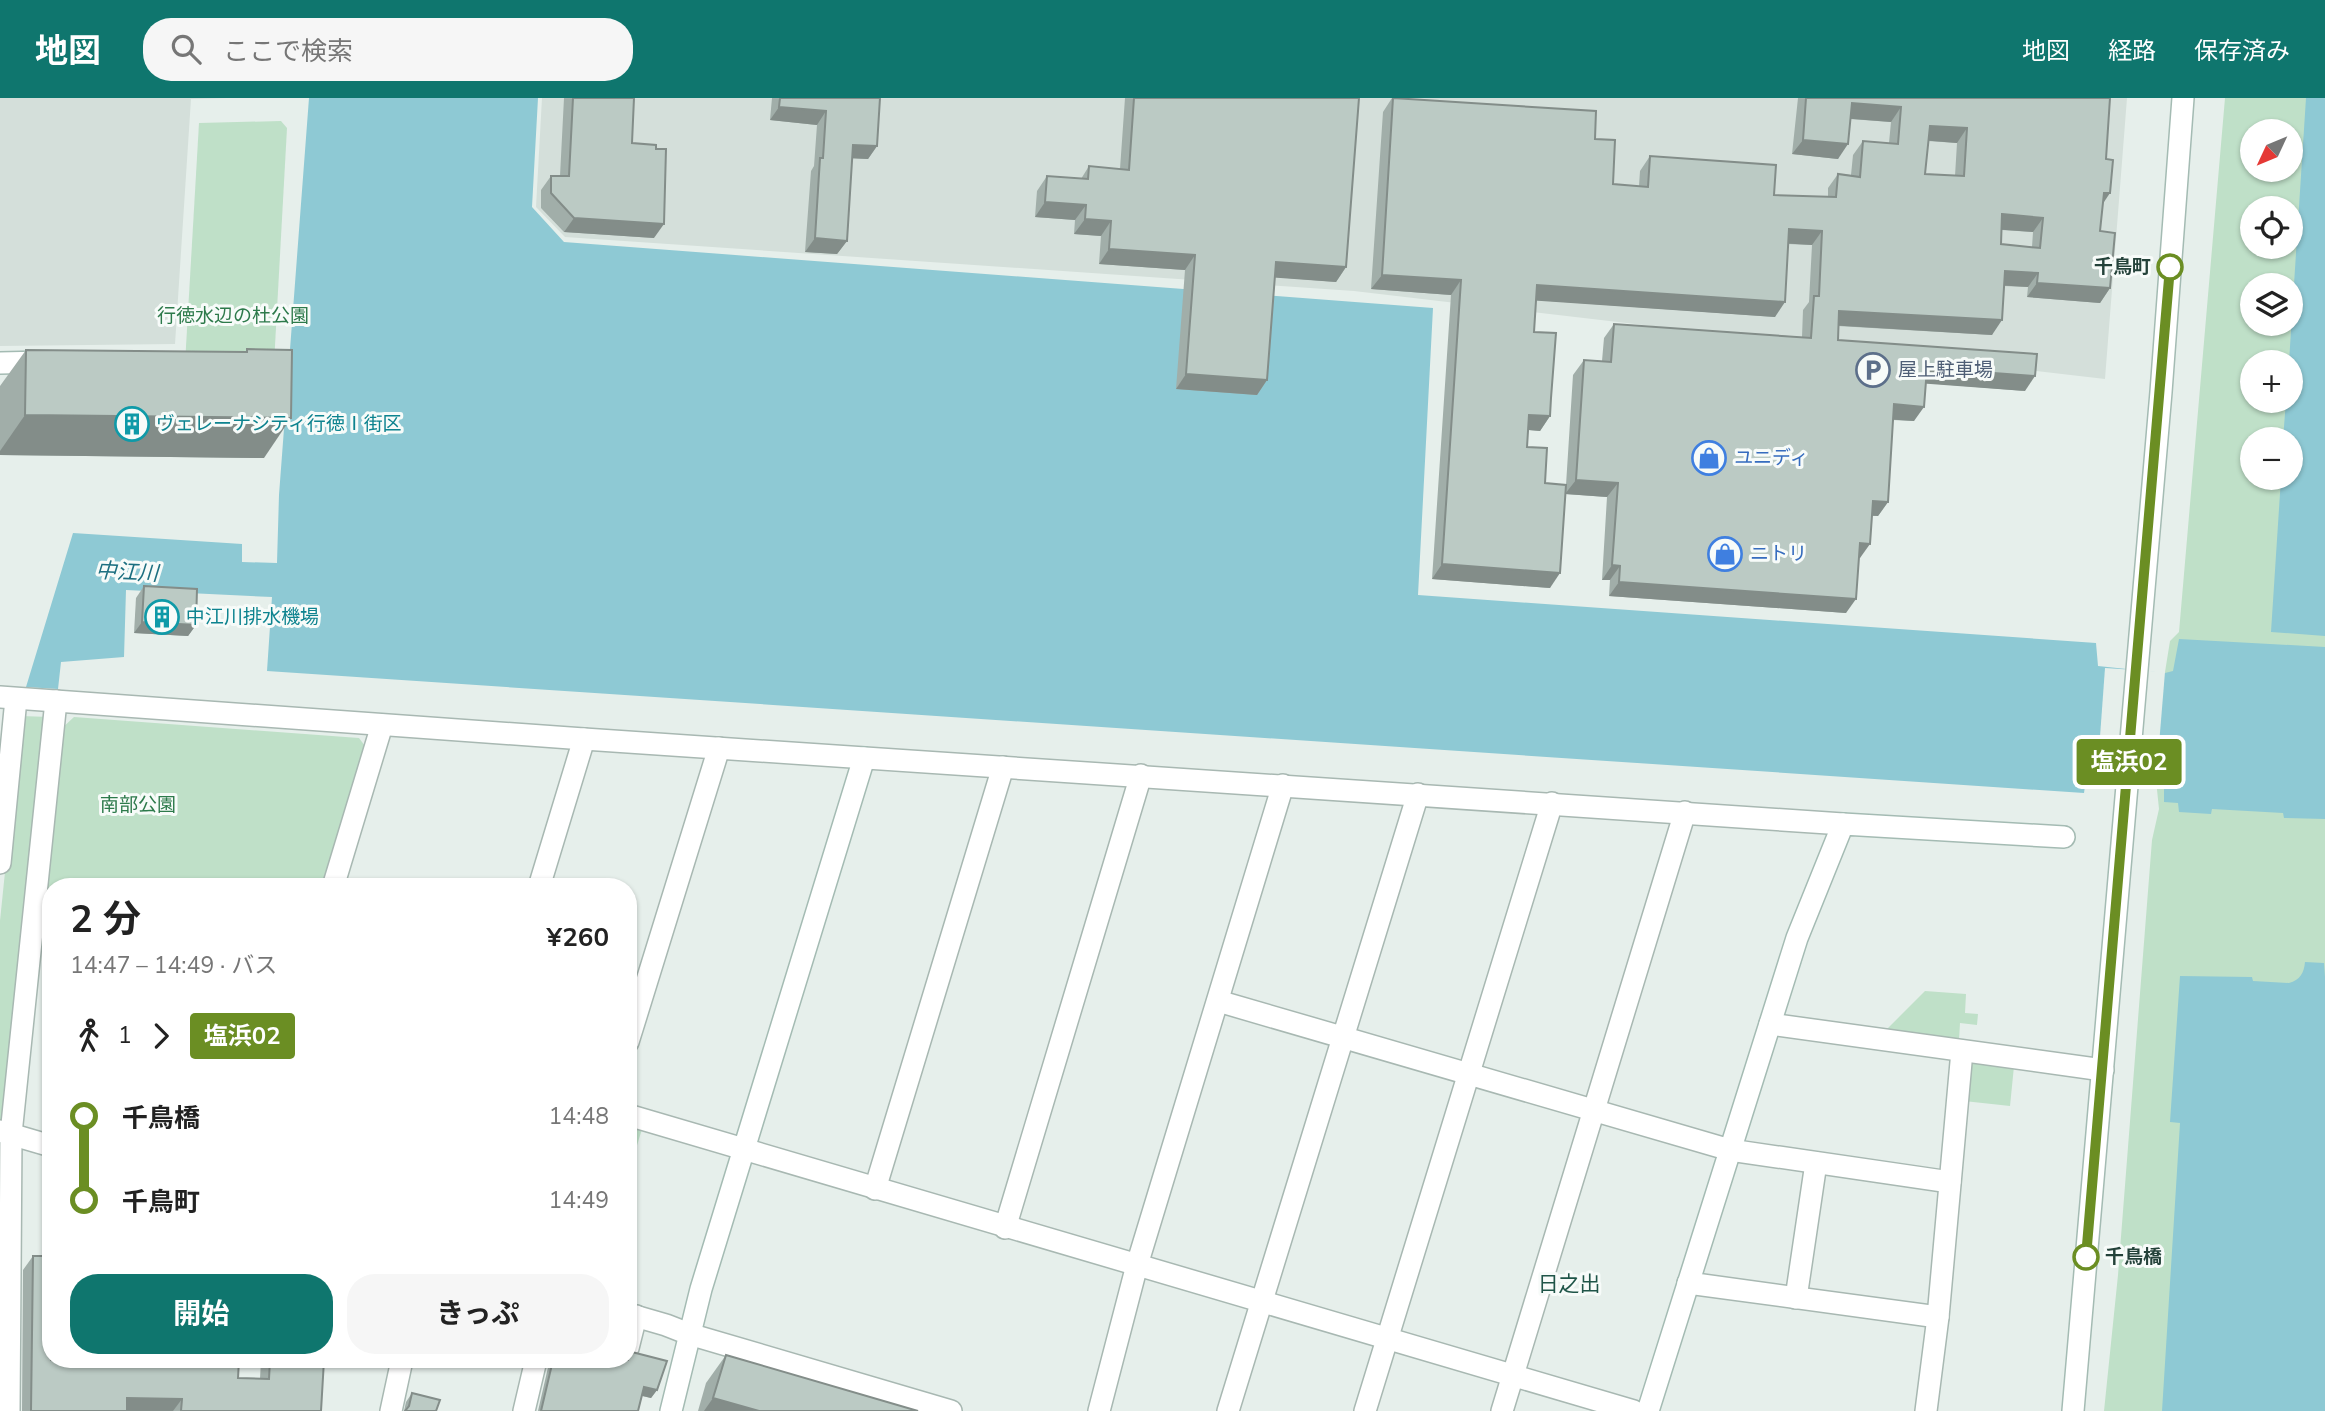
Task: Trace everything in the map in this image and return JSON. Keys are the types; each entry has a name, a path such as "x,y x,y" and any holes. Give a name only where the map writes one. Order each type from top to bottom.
{"street":[{"path":"2073,1411 2183,98"},
{"path":"0,363 65,362"},
{"path":"0,863 8,698 864,758 2064,837"},
{"path":"45,878 56,701"},
{"path":"336,878 382,725"},
{"path":"542,878 584,739"},
{"path":"637,1013 719,748"},
{"path":"671,1411 689,1334 864,758"},
{"path":"875,1189 1003,767"},
{"path":"1005,1228 1141,775"},
{"path":"1099,1411 1137,1265 1283,785"},
{"path":"1228,1411 1418,794"},
{"path":"1366,1411 1552,803"},
{"path":"1502,1411 1685,813"},
{"path":"1648,1411 1797,938 1843,824"},
{"path":"9,1411 6,1133 41,942"},
{"path":"1218,1001 1730,1150 1950,1182"},
{"path":"1770,1024 2103,1070"},
{"path":"1926,1411 1938,1317 1962,1051"},
{"path":"637,1118 1634,1411"},
{"path":"6,1133 42,1143"},
{"path":"1796,1298 1816,1163"},
{"path":"1688,1283 1938,1317"},
{"path":"637,1316 951,1411"},
{"path":"391,1411 400,1368"},
{"path":"524,1411 534,1368"}],"shaded area":[{"path":"0,98 227,98 191,99 175,344 0,346"},
{"path":"542,98 2127,98 2105,379 1354,291 565,237 536,207"}],"green space":[{"path":"2225,98 2325,98 2325,1411 2104,1411 2118,1275 2152,840 2159,809 2156,780 2170,641 2179,632"},
{"name":"行徳水辺の杜公園","path":"281,121 287,128 273,382 184,381 199,123"},
{"path":"21,716 50,717 7,1119 0,1124 0,921"},
{"name":"南部公園","path":"74,717 359,738 365,746 326,878 44,878 60,730"},
{"name":"南部公園","path":"42,898 42,929 39,926"},
{"path":"1925,991 1966,994 1965,1013 1978,1014 1977,1025 1960,1023 1959,1040 1885,1031"},
{"path":"1969,1061 2014,1066 2010,1106 1964,1101"},
{"path":"637,1128 642,1129 637,1145"}],"water":[{"name":"中江川","path":"309,98 538,98 532,207 564,242 1433,308 1418,595 2096,643 2098,666 2165,673 2173,671 2179,639 2325,647 2325,819 2284,818 2283,813 2212,809 2211,814 2179,812 2178,803 2164,802 2164,772 2159,771 2159,766 2097,761 2096,765 2088,765 2084,793 267,671 272,597 126,590 124,657 61,662 58,689 26,687 73,533 242,544 242,562 277,563 279,495"},
{"path":"2306,98 2325,98 2325,636 2271,632 2280,490 2303,490 2303,427 2284,427 2285,413 2303,413 2303,350 2290,350 2291,336 2303,336 2303,273 2295,273 2296,259 2303,259 2303,196 2300,196 2301,182 2303,182"},
{"path":"2305,962 2324,963 2325,977 2325,1411 2162,1411 2180,1123 2170,1122 2180,976 2252,977 2253,981 2289,983 2301,976"}],"pier":[{"path":"2105,668 2165,672 2157,769 2098,764"}],"building":[{"path":"573,98 634,98 632,143 656,145 656,149 666,149 664,224 574,218 551,193 551,176 569,176"},
{"path":"780,98 880,98 877,146 853,145 847,241 815,238 826,111 779,107"},
{"path":"1134,98 1359,98 1346,267 1276,262 1267,380 1186,374 1195,255 1109,249 1111,221 1085,219 1086,205 1045,202 1047,176 1088,179 1089,166 1129,170"},
{"path":"1393,98 1596,111 1595,139 1615,140 1613,184 1648,187 1650,156 1776,165 1774,195 1836,197 1838,174 1860,177 1863,141 1898,144 1901,107 1852,103 1848,144 1803,140 1806,98 2110,98 2106,159 2113,160 2110,193 2104,193 2100,231 2115,233 2110,288 2037,283 2038,273 2005,271 2002,320 1839,311 1838,340 2037,354 2035,376 1927,368 1924,407 1894,404 1888,502 1873,501 1870,544 1860,543 1856,599 1619,582 1620,566 1612,565 1618,483 1576,480 1584,360 1611,362 1614,324 1811,338 1814,296 1819,296 1822,231 1789,229 1785,302 1537,285 1534,332 1556,333 1550,416 1529,415 1527,447 1547,448 1545,483 1566,485 1560,573 1442,564 1461,280 1382,275","holes":["1930,126 1967,128 1964,176 1925,174","2002,214 2043,218 2040,248 2001,244"]},
{"path":"247,349 292,350 291,418 25,415 26,350 247,352"},
{"path":"144,586 197,589 196,625 142,622"},
{"path":"33,1256 42,1256 42,1368 239,1368 238,1378 269,1379 270,1368 324,1368 321,1411 181,1411 182,1399 127,1398 127,1411 31,1411"},
{"path":"637,1353 667,1361 657,1390 644,1387 638,1411 541,1411 551,1368 637,1368"},
{"path":"726,1355 918,1411 759,1411 713,1398"},
{"path":"412,1393 440,1400 436,1411 405,1411"}],"bus line":[{"name":"塩浜02","path":"2086,1257 2170,267"}],"place":[{"name":"千鳥町","path":"2170,267"},
{"name":"屋上駐車場","path":"1873,370"},
{"name":"ヴェレーナシティ行徳Ⅰ街区","path":"132,424"},
{"name":"ユニディ","path":"1709,458"},
{"name":"ニトリ","path":"1725,554"},
{"name":"中江川排水機場","path":"162,617"},
{"name":"千鳥橋","path":"2086,1257"}],"district":[{"name":"日之出","path":"1569,1284"}]}
